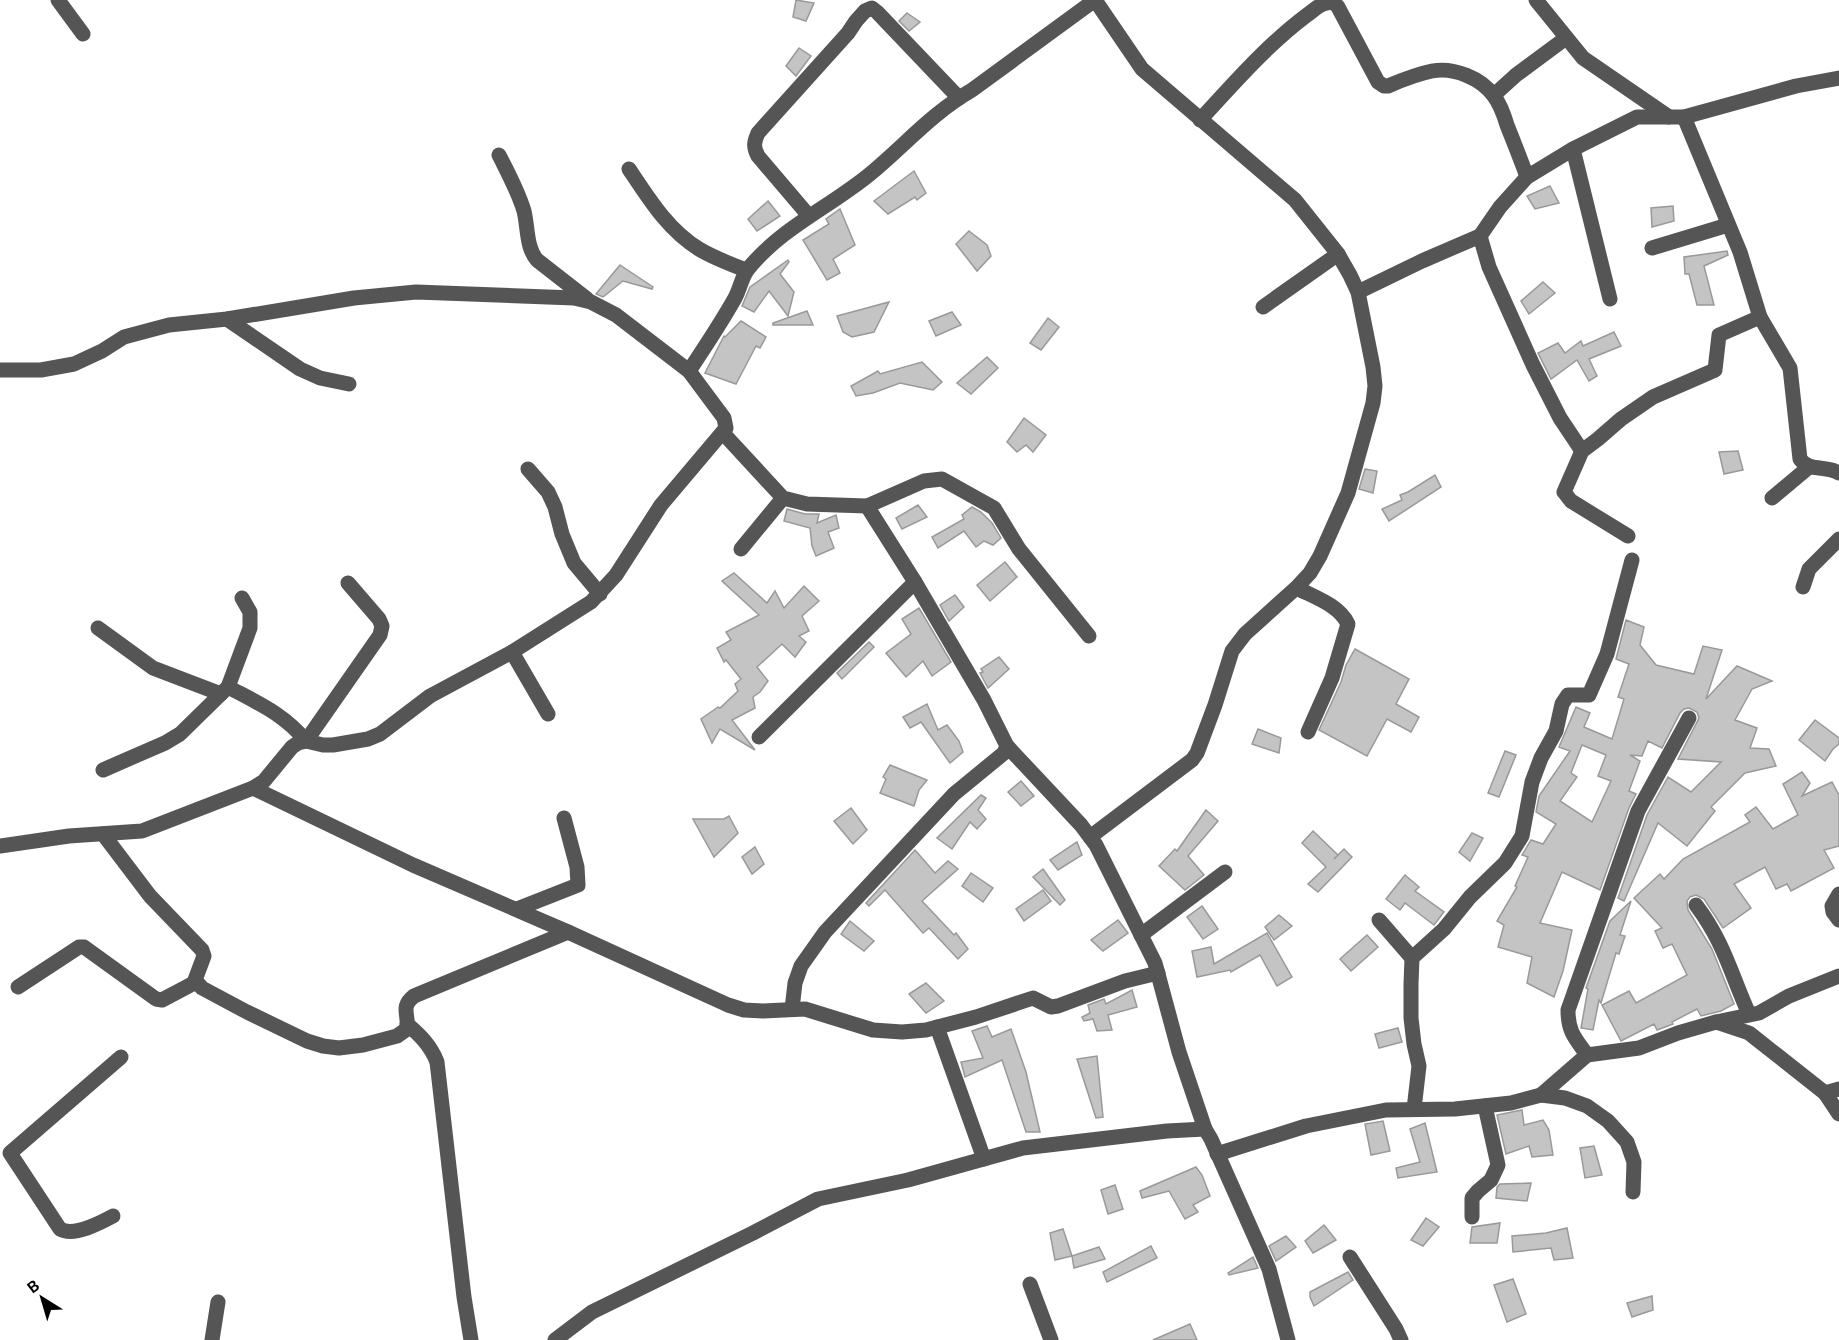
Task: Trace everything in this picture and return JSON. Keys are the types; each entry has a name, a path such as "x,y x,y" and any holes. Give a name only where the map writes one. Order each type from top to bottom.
{"street":[{"path":"58,0 82,34"},
{"path":"689,371 733,303 746,270 784,233 869,175 918,129 1095,0 1142,69 1295,200 1338,254 1350,274 1358,292 1373,367 1375,386 1373,403 1348,493 1310,573 1297,588 1245,634 1232,651 1215,705 1197,753 1192,760 1090,837"},
{"path":"1536,0 1583,58 1677,117 1740,252 1760,317 1790,368 1799,452 1804,464 1809,467 1830,468 1839,473"},
{"path":"1200,120 1253,62 1295,24 1329,2 1338,7 1378,82 1384,86 1434,70 1451,70 1468,76 1494,95 1527,177"},
{"path":"810,216 758,156 754,149 755,141 758,133 865,11 872,8 877,12 959,98"},
{"path":"1494,95 1516,75 1566,38"},
{"path":"1358,292 1480,236 1500,207 1527,177 1573,149 1637,117 1677,117 1796,86 1838,81"},
{"path":"1573,149 1610,299"},
{"path":"0,846 69,836 142,831 253,788 264,781 292,747 298,743 306,741 333,745 368,739 380,734 430,696 512,652 576,613 600,594 616,575 661,505 723,433 726,428 724,418 689,371 616,315 591,302 537,261 531,253 524,210 499,154"},
{"path":"629,169 662,216 684,238 716,258 746,270"},
{"path":"1652,248 1728,225"},
{"path":"1480,236 1489,267 1533,365 1560,418 1582,451"},
{"path":"1263,307 1338,254"},
{"path":"0,370 41,370 74,364 102,351 124,337 169,326 354,298 416,292 574,298 591,302"},
{"path":"1628,536 1570,501 1564,492 1582,451 1621,419 1653,397 1715,370 1719,335 1760,317"},
{"path":"227,319 300,369 320,378 348,384"},
{"path":"723,433 783,498 807,504 867,506 924,480 942,479 994,508 1019,549 1089,636"},
{"path":"1772,498 1809,467"},
{"path":"528,469 548,492 574,563 600,594"},
{"path":"741,549 783,498"},
{"path":"867,506 915,582 984,700 1007,746 1090,837 1107,865 1158,974 1179,1052 1205,1129 1269,1269 1288,1340"},
{"path":"1803,587 1809,569 1839,539"},
{"path":"1412,958 1444,928 1470,897 1505,862 1522,836 1532,782 1541,758 1556,731 1562,704 1568,694 1589,696 1607,654 1632,560"},
{"path":"759,737 915,582"},
{"path":"306,741 380,635 382,626 379,619 348,583"},
{"path":"1297,588 1335,608 1344,616 1348,624 1332,678 1308,732"},
{"path":"103,770 180,734 224,690 250,628 250,612 242,598"},
{"path":"98,628 153,668 224,690 285,719 306,741"},
{"path":"512,652 548,714"},
{"path":"1587,1055 1568,1024 1568,1010 1638,811 1689,718"},
{"path":"792,1009 795,983 801,966 825,932 954,794 1004,753 1007,746"},
{"path":"253,788 367,843 728,1005 744,1010 806,1009 873,1030 888,1032 926,1030 976,1017 1033,998 1051,1007 1058,1006 1125,981 1158,974"},
{"path":"517,909 578,885 577,867 564,818"},
{"path":"103,834 150,896 202,950 204,956 196,976 196,982 202,988 247,1012 323,1046 339,1048 363,1045 397,1036 406,1029 405,1006 414,996 568,932"},
{"path":"1141,935 1225,872"},
{"path":"1839,894 1832,906 1839,920"},
{"path":"1696,905 1722,947 1749,1014"},
{"path":"1379,920 1412,958 1411,1018 1419,1066 1414,1109"},
{"path":"18,987 79,947 84,947 156,999 162,1000 196,982"},
{"path":"1540,1095 1587,1055 1639,1048 1678,1033 1759,1012 1789,996 1839,976"},
{"path":"1716,1022 1749,1033 1832,1091 1839,1114"},
{"path":"407,1024 422,1038 437,1062 471,1340"},
{"path":"937,1027 984,1159"},
{"path":"113,1216 98,1224 70,1232 60,1229 9,1153 122,1056"},
{"path":"1217,1154 1306,1126 1386,1110 1455,1109 1511,1103 1540,1095 1565,1098 1587,1106 1608,1121 1627,1142 1634,1162 1633,1192"},
{"path":"1472,1217 1472,1198 1491,1180 1498,1165 1485,1106"},
{"path":"555,1340 592,1312 818,1199 908,1180 1023,1148 1167,1131 1205,1129"},
{"path":"1350,1257 1401,1340"},
{"path":"1030,1284 1051,1340"},
{"path":"212,1340 218,1302"}],"building":[{"path":"796,0 814,3 806,21 793,17"},
{"path":"907,13 920,22 909,31 899,21"},
{"path":"799,48 811,56 796,76 786,66"},
{"path":"914,171 926,193 917,200 915,197 888,214 874,201"},
{"path":"1550,186 1559,203 1535,209 1527,196"},
{"path":"768,201 780,216 757,231 748,219"},
{"path":"1673,206 1674,221 1652,227 1651,208"},
{"path":"840,209 855,245 833,259 840,273 827,280 803,240 829,224 826,219"},
{"path":"969,231 987,245 991,256 977,271 956,244"},
{"path":"1727,251 1728,255 1704,266 1714,305 1697,305 1689,274 1685,274 1684,257"},
{"path":"788,260 789,262 780,274 794,292 788,316 769,291 754,312 742,306 750,287"},
{"path":"620,265 653,287 652,289 623,281 603,297 596,294"},
{"path":"1543,282 1555,293 1529,314 1521,301"},
{"path":"889,302 874,332 852,337 843,332 837,316"},
{"path":"807,311 813,325 773,325 773,323"},
{"path":"952,312 961,325 936,336 929,321"},
{"path":"1048,318 1059,327 1041,350 1030,343"},
{"path":"741,321 766,337 760,348 756,346 736,384 705,373 724,336"},
{"path":"1614,332 1621,346 1589,359 1597,376 1589,381 1577,360 1551,379 1538,353 1558,343 1565,353 1581,341 1583,346"},
{"path":"987,357 998,368 971,394 957,383"},
{"path":"922,362 942,382 933,390 900,383 873,393 856,396 851,386 878,371 880,374"},
{"path":"1024,418 1046,435 1033,452 1026,445 1017,452 1007,442"},
{"path":"1738,451 1743,470 1724,474 1719,452"},
{"path":"1365,469 1377,471 1373,493 1359,489"},
{"path":"1435,475 1441,487 1389,521 1382,509 1402,500 1400,495"},
{"path":"918,505 927,517 902,529 896,518"},
{"path":"972,507 992,523 1001,538 993,545 984,541 976,547 964,531 938,548 932,537 964,519 962,515"},
{"path":"787,509 805,514 819,514 817,523 836,515 839,528 828,532 834,548 816,556 812,546 810,528 784,521"},
{"path":"1005,562 1017,577 990,601 977,585"},
{"path":"734,573 767,603 775,591 784,608 804,586 819,601 802,616 809,631 799,636 806,642 795,657 782,644 757,667 768,681 753,697 755,708 732,720 755,750 720,729 712,743 701,719 718,707 720,708 738,691 735,684 741,679 726,660 724,662 717,648 731,640 726,632 759,615 722,581"},
{"path":"955,595 964,607 949,621 940,605"},
{"path":"919,608 951,662 932,676 923,661 906,677 886,653 911,634 902,619"},
{"path":"1626,620 1644,627 1640,645 1656,665 1694,674 1703,646 1722,650 1706,699 1737,666 1772,681 1752,689 1735,720 1757,728 1750,748 1769,749 1776,766 1745,773 1711,807 1715,811 1687,846 1658,823 1624,901 1618,898 1647,815 1668,777 1691,792 1721,762 1678,759 1699,718 1697,712 1689,708 1680,713 1662,748 1648,741 1642,756 1630,755 1640,761 1629,791 1636,794 1600,890 1562,872 1540,923 1572,930 1563,971 1554,997 1527,983 1532,957 1498,947 1504,925 1497,921 1517,887 1515,886 1528,857 1522,855 1531,840 1543,844 1556,824 1536,812 1539,796 1570,751 1559,747 1576,707 1590,713 1584,727 1612,739 1624,699 1618,697 1629,664 1616,659","holes":["1582,745 1606,755 1598,776 1611,781 1592,822 1560,801 1577,777 1571,773"]},
{"path":"869,642 874,647 842,679 837,673"},
{"path":"1355,649 1409,679 1396,704 1419,717 1411,732 1387,719 1367,756 1319,730"},
{"path":"999,657 1009,669 988,688 980,673 983,672 981,669"},
{"path":"927,704 938,730 947,725 959,741 963,752 950,763 921,722 910,728 903,717"},
{"path":"1815,720 1839,738 1839,744 1825,761 1799,740"},
{"path":"1258,729 1281,738 1279,753 1252,744"},
{"path":"1505,751 1516,755 1499,797 1488,793"},
{"path":"890,765 927,780 919,790 914,806 880,793 886,779 883,777"},
{"path":"1802,772 1810,783 1802,796 1832,782 1839,795 1839,846 1824,850 1834,868 1791,891 1787,884 1776,889 1765,867 1734,884 1751,908 1723,928 1704,899 1696,895 1690,897 1687,901 1688,910 1712,949 1734,1004 1721,1011 1701,1016 1697,1009 1672,1022 1673,1024 1657,1030 1654,1024 1621,1041 1602,1005 1629,991 1636,1003 1687,975 1672,944 1663,948 1655,931 1662,928 1634,898 1660,874 1664,879 1683,859 1750,822 1745,815 1756,807 1773,829 1798,815 1783,784"},
{"path":"1021,781 1034,796 1021,806 1008,792"},
{"path":"981,795 986,798 978,810 986,819 977,829 970,822 952,849 937,838"},
{"path":"851,808 867,830 853,844 834,821"},
{"path":"1206,810 1218,821 1188,856 1204,875 1185,890 1159,866 1175,849 1177,851"},
{"path":"729,816 738,833 714,857 693,819 724,819"},
{"path":"1313,831 1338,855 1344,849 1352,857 1318,892 1308,884 1326,867 1302,843"},
{"path":"1472,833 1483,838 1470,861 1459,852"},
{"path":"1077,842 1082,855 1058,870 1050,860"},
{"path":"755,847 764,864 752,874 742,857"},
{"path":"915,850 935,873 948,861 958,869 922,901 954,935 956,933 968,949 958,959 929,928 923,933 885,890 869,906 866,903"},
{"path":"1043,869 1065,900 1060,905 1033,877"},
{"path":"971,873 993,888 983,902 962,886"},
{"path":"1405,875 1419,887 1415,891 1444,912 1434,925 1405,903 1400,910 1386,899"},
{"path":"1043,890 1051,901 1024,921 1016,909"},
{"path":"1631,901 1620,935 1625,936 1619,954 1616,953 1601,1003 1599,1000 1593,1030 1581,1028 1588,989 1586,988 1610,921"},
{"path":"1202,906 1218,929 1203,939 1187,917"},
{"path":"1279,915 1292,926 1274,940 1265,927"},
{"path":"1118,920 1128,933 1103,951 1091,940"},
{"path":"850,921 874,941 864,951 841,934"},
{"path":"1267,933 1292,977 1277,986 1260,955 1231,972 1230,970 1197,977 1192,951 1211,947 1214,964"},
{"path":"1367,935 1378,947 1351,971 1340,959"},
{"path":"926,983 944,1001 926,1013 909,994"},
{"path":"1132,990 1137,1007 1108,1015 1112,1030 1097,1031 1093,1019 1084,1021 1082,1017 1090,1013 1088,1005 1104,999 1106,1004"},
{"path":"987,1026 992,1037 1011,1029 1026,1072 1040,1132 1026,1132 1002,1060 965,1077 961,1062 983,1058 972,1031"},
{"path":"1398,1028 1402,1042 1379,1048 1375,1034"},
{"path":"1097,1056 1103,1117 1096,1118 1077,1059"},
{"path":"1522,1110 1524,1125 1543,1120 1549,1130 1553,1155 1532,1157 1529,1146 1506,1154 1497,1115"},
{"path":"1383,1121 1390,1151 1371,1155 1365,1124"},
{"path":"1425,1123 1437,1172 1398,1178 1396,1168 1420,1162 1410,1129"},
{"path":"1594,1146 1602,1175 1585,1178 1580,1148"},
{"path":"1196,1167 1202,1175 1210,1196 1193,1205 1198,1212 1185,1219 1169,1191 1142,1198 1140,1191"},
{"path":"1531,1183 1527,1201 1496,1198 1497,1187 1500,1184"},
{"path":"1115,1185 1123,1209 1108,1214 1101,1190"},
{"path":"1426,1218 1439,1227 1423,1246 1411,1240"},
{"path":"1500,1223 1497,1243 1470,1243 1472,1227"},
{"path":"1324,1225 1336,1240 1313,1253 1305,1241"},
{"path":"1567,1228 1573,1258 1554,1260 1551,1248 1513,1252 1512,1236 1546,1233"},
{"path":"1063,1229 1072,1256 1055,1260 1050,1233"},
{"path":"1286,1236 1296,1247 1276,1261 1269,1246"},
{"path":"1151,1246 1157,1258 1107,1282 1103,1272"},
{"path":"1099,1247 1105,1259 1074,1268 1072,1256"},
{"path":"1253,1257 1258,1268 1229,1275 1228,1273"},
{"path":"1348,1272 1353,1280 1314,1306 1310,1292"},
{"path":"1513,1279 1526,1314 1507,1322 1494,1285"},
{"path":"1652,1296 1653,1310 1632,1317 1627,1303"},
{"path":"1190,1324 1197,1340 1153,1340"}]}
